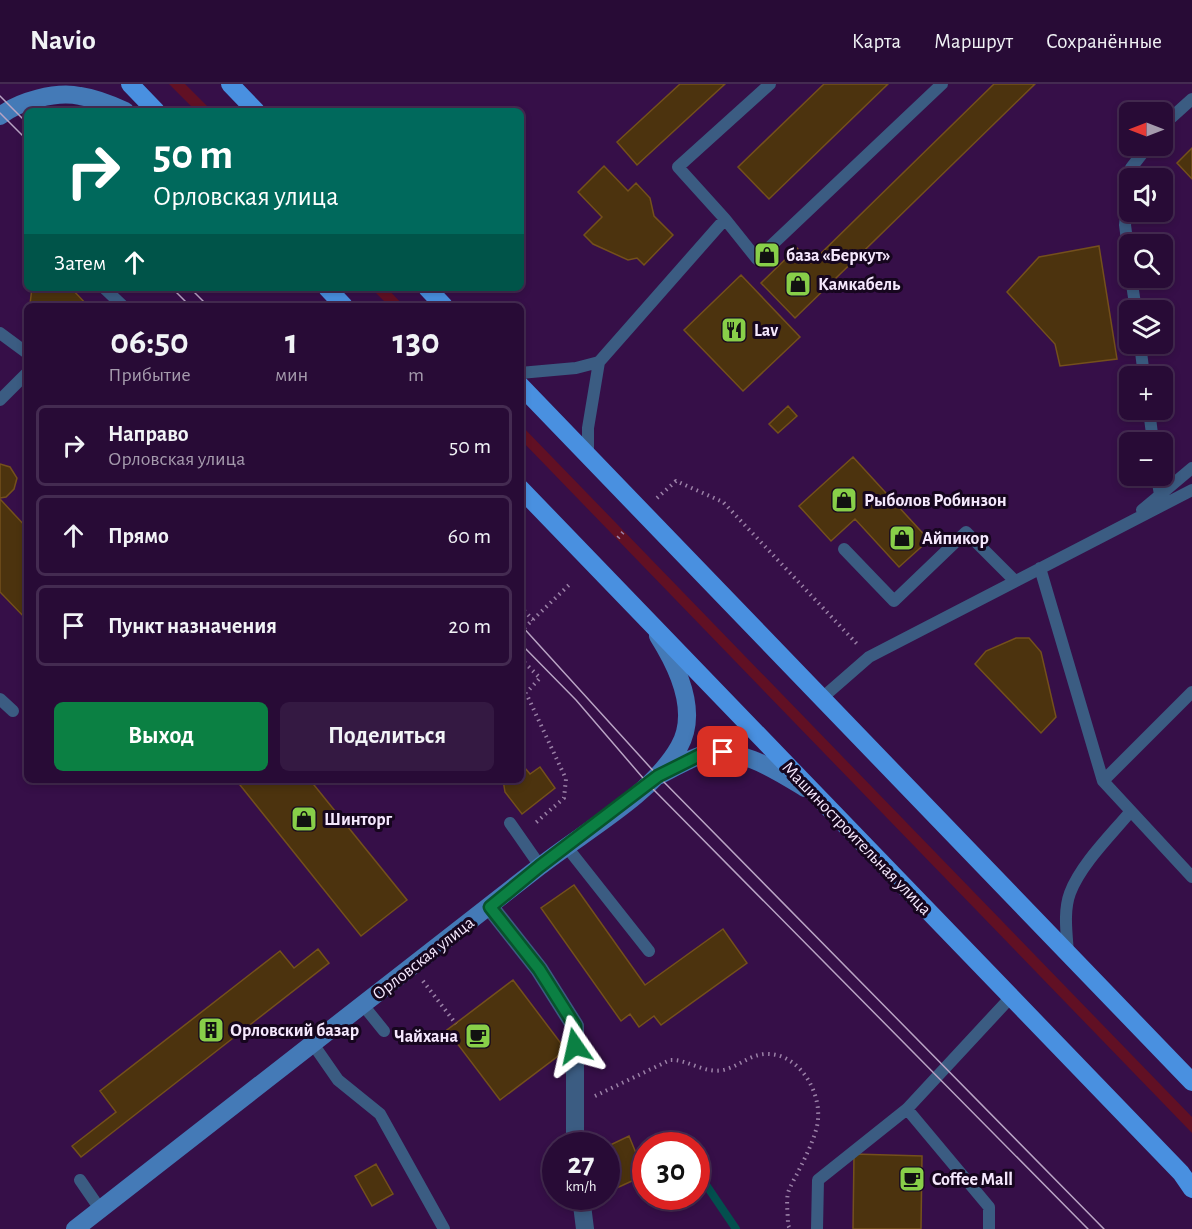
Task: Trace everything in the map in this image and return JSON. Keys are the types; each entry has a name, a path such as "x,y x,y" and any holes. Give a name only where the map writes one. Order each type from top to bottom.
{"main road":[{"path":"130,84 153,108"},
{"path":"231,84 253,108"},
{"path":"330,291 341,303"},
{"path":"430,291 441,303"},
{"path":"524,389 1192,1082"},
{"name":"Машиностроительная улица","path":"524,492 1181,1173 1192,1189"}],"street":[{"path":"1,115 11,107 44,97 79,95 116,108"},
{"path":"649,622 668,651 678,673 685,698 686,725 680,745 658,776"},
{"path":"658,776 700,755 723,752 766,764 815,794"},
{"name":"Орловская улица","path":"76,1229 658,776"},
{"path":"490,907 539,969 575,1026 575,1132"},
{"path":"583,1210 585,1229"}],"lane":[{"path":"770,84 678,166 757,259 942,84"},
{"path":"1173,116 1192,99"},
{"path":"1131,168 1140,156"},
{"path":"588,456 588,428 599,362 725,219"},
{"path":"107,291 120,303"},
{"path":"0,333 24,351"},
{"path":"524,374 566,369 599,362"},
{"path":"0,400 24,376"},
{"path":"1127,522 1192,468"},
{"path":"1159,486 1160,495"},
{"path":"822,698 869,657 1192,490"},
{"path":"844,549 894,601 966,532 1015,581"},
{"path":"1040,568 1103,781 1192,877"},
{"path":"1103,781 1192,692"},
{"path":"0,699 13,711"},
{"path":"1068,954 1066,920 1070,894 1086,865 1131,811"},
{"path":"510,823 540,866"},
{"path":"566,846 649,951"},
{"path":"817,1229 818,1180 907,1109 1011,997"},
{"path":"363,1005 384,1031"},
{"path":"313,1044 338,1080 380,1114 444,1229"},
{"path":"907,1109 989,1207 989,1229"},
{"path":"80,1180 100,1209"}],"path":[{"path":"657,499 675,481 723,502 869,657"},
{"path":"618,538 625,530"},
{"path":"524,628 570,584"},
{"path":"524,610 533,620"},
{"path":"520,836 564,798 566,779 526,693 540,678 524,662"},
{"path":"412,967 456,1024"},
{"path":"575,1106 669,1060 680,1059 704,1070 723,1070 747,1058 764,1054 780,1054 796,1064 810,1083 818,1106 817,1127 806,1157 788,1193 790,1229"}],"shaded area":[{"path":"169,84 185,84 209,108 193,108"},
{"path":"374,291 390,291 401,303 386,303"},
{"path":"524,428 1192,1117 1192,1133 524,443"}],"building":[{"path":"680,84 725,84 637,165 617,142"},
{"path":"824,84 888,84 769,199 738,167"},
{"path":"994,84 1035,84 795,318 761,283 797,248 811,263"},
{"path":"1192,148 1192,179 1177,163"},
{"path":"604,166 628,191 636,183 650,198 654,216 673,235 644,265 637,258 628,260 593,244 584,235 602,217 578,192"},
{"path":"1099,246 1117,359 1060,366 1055,344 1007,292 1039,257"},
{"path":"741,275 800,337 743,391 684,330"},
{"path":"32,291 74,291 85,303 30,303"},
{"path":"788,406 797,416 778,433 769,424"},
{"path":"853,457 929,540 899,567 855,519 831,541 799,506"},
{"path":"0,464 10,467 17,478 14,489 6,497 0,498"},
{"path":"0,499 24,525 24,617 0,592"},
{"path":"1016,638 1029,638 1041,652 1056,717 1041,733 975,664 986,651"},
{"path":"524,767 530,774 540,767 555,788 522,814 505,792 504,783 524,783"},
{"path":"238,783 312,783 407,900 361,936"},
{"path":"574,885 645,985 723,929 747,963 661,1025 654,1016 639,1027 630,1014 621,1021 541,908"},
{"name":"Орловский базар","path":"318,949 329,963 81,1157 72,1146 116,1112 100,1091 280,951 294,968"},
{"path":"513,980 566,1050 500,1100 447,1030"},
{"path":"629,1136 632,1143 632,1181 620,1186 620,1140"},
{"path":"854,1154 922,1156 921,1229 853,1229"},
{"path":"376,1164 393,1194 372,1206 355,1176"}],"waterway":[{"path":"710,1191 736,1229"}],"tram line":[{"path":"0,96 24,120"},
{"path":"0,113 24,137"},
{"path":"175,291 187,303"},
{"path":"193,291 205,303"},
{"path":"524,628 658,776 1104,1229"},
{"path":"524,647 576,700 649,785 1088,1229"}],"place":[{"name":"база «Беркут»","path":"767,255"},
{"name":"Камкабель","path":"798,284"},
{"name":"Lav","path":"734,330"},
{"name":"Рыболов Робинзон","path":"844,500"},
{"name":"Айпикор","path":"902,538"},
{"name":"Шинторг","path":"304,819"},
{"name":"Орловский базар","path":"211,1030"},
{"name":"Чайхана","path":"478,1036"},
{"name":"Coffee Mall","path":"912,1179"}],"route":[{"path":"575,1046 575,1026 539,969 490,907 658,776 700,755 723,752"}]}
